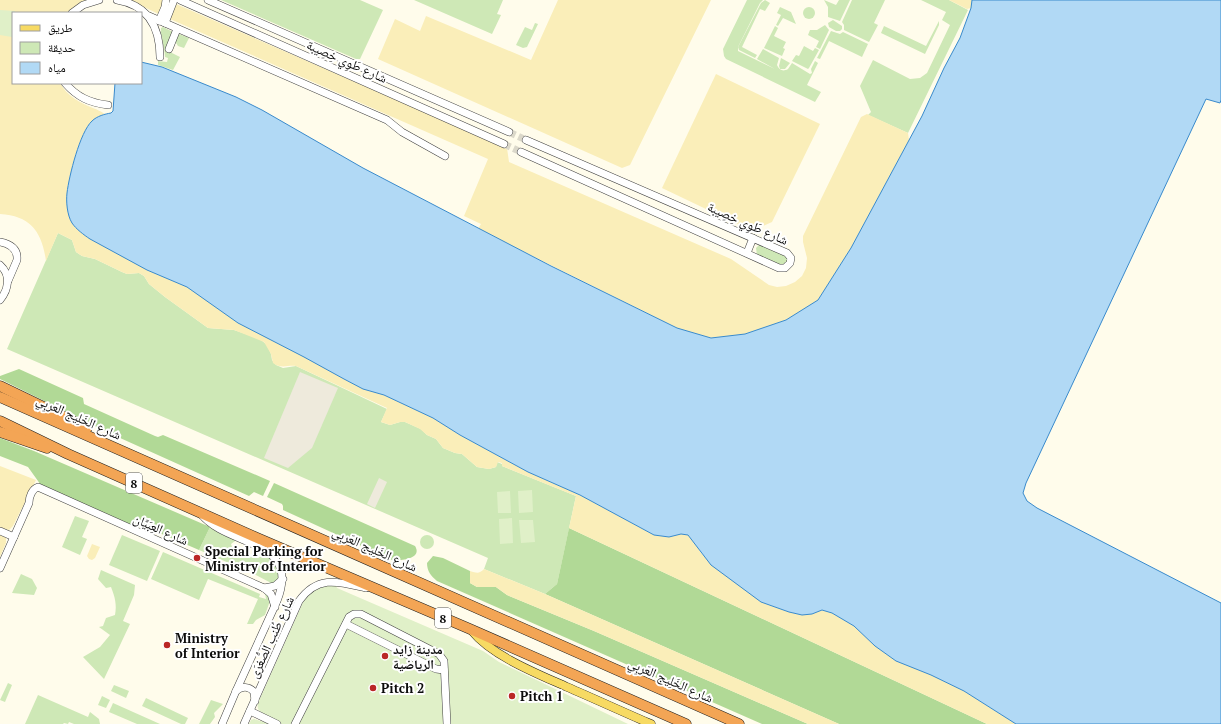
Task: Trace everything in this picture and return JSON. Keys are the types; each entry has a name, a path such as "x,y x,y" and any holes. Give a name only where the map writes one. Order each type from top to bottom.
{"highway":[{"path":"0,386 105,437 129,454"},
{"name":"شارع الخَلِيج العَربِي","path":"0,397 739,724"},
{"name":"8","path":"0,420 68,454 686,724"},
{"path":"0,432 39,446 68,454"}],"main road":[{"path":"470,629 485,644 523,667 651,724"}],"street":[{"path":"73,12 83,5 99,0"},
{"path":"117,0 136,7 149,16 177,29 387,120 402,132 445,156"},
{"path":"162,22 166,0"},
{"path":"162,22 174,0"},
{"name":"شارع طَوِي خِصِيبة","path":"180,0 504,144"},
{"name":"شارع طَوِي خِصِيبة","path":"208,0 509,132"},
{"path":"149,16 158,36 160,57"},
{"path":"168,49 177,29"},
{"path":"66,84 74,93 84,99 96,104 108,105"},
{"path":"495,140 500,129"},
{"name":"شارع طَوِي خِصِيبة","path":"521,152 779,268 785,268 790,265 791,258 787,253 526,140"},
{"path":"747,253 753,238"},
{"path":"0,242 12,247 17,253 18,257 4,294 0,300"},
{"path":"0,265 6,274 8,282"},
{"name":"شارع العِبَيَّان","path":"0,568 29,503 37,492 40,491 48,492 264,588"},
{"name":"شارع طُنب الصُّغرَى","path":"199,512 207,521 217,528 273,555 281,567 283,578 280,592 274,607 222,724"},
{"path":"0,531 14,537"},
{"path":"264,588 275,586 283,578"},
{"name":"شارع طُنب الصُّغرَى","path":"244,724 299,601 308,590 321,583 336,582 384,592"},
{"path":"264,588 271,594 274,607"},
{"path":"295,724 346,624 354,614 361,614 439,654 443,659 447,724"},
{"path":"346,624 436,669 444,670"},
{"path":"236,691 243,687 249,688 254,692 255,701"},
{"path":"250,711 277,724"},
{"path":"632,715 644,724"}],"green space":[{"path":"221,0 360,0 383,10 360,59 356,59"},
{"path":"414,0 503,0 497,14 501,15 492,34"},
{"path":"747,0 763,0 760,3 738,47 738,51 775,69 757,59 763,49 779,58 777,65 781,70 788,69 792,63 810,74 812,73 811,69 815,61 818,63 807,85 821,92 815,102 726,59 724,56 723,49"},
{"path":"765,0 770,3 765,11 760,9 742,47 757,55 755,58 739,50 738,47 761,3"},
{"path":"824,0 836,5 839,0 850,0 840,21 828,17 828,7"},
{"path":"852,0 885,0 874,23 878,25 869,42 844,30 844,25 842,22"},
{"path":"921,0 949,0 968,10 908,133 868,115 871,112 860,86 873,60 910,79 920,78 927,73 950,25 942,20 946,12"},
{"path":"780,7 791,12 796,24 783,18 778,26 776,25 781,15 777,13"},
{"path":"807,7 811,7 815,13 811,19 807,19 803,15 803,11"},
{"path":"0,10 15,11 12,12 12,37 0,35"},
{"path":"833,20 842,26 840,31 836,31 829,27 828,23"},
{"path":"939,21 939,25 925,54 881,33 884,26 926,46"},
{"path":"535,23 538,24 527,47 523,48 516,45 525,27 532,30"},
{"path":"825,25 829,30 820,49 816,47 819,41 808,35 810,30 817,30"},
{"path":"775,26 778,28 774,36 786,42 783,48 785,49 782,56 764,48"},
{"path":"163,27 173,32 166,50 180,57 173,70 158,65 158,61 167,62 168,58 165,57 161,34 161,28"},
{"path":"831,31 840,34 843,32 868,44 862,57 829,41 820,59 817,58"},
{"path":"179,34 189,38 184,48 178,46 175,41"},
{"path":"804,46 813,51 815,48 819,50 808,69 792,61 796,55 799,56"},
{"path":"781,58 790,63 785,69 780,69 779,66"},
{"path":"58,233 72,240 76,252 82,256 95,259 127,274 139,273 144,276 149,284 165,297 208,328 234,330 260,339 267,345 272,360 276,365 283,368 296,366 387,409 381,422 390,425 405,422 421,429 427,435 436,439 443,448 462,454 477,467 489,469 496,467 497,462 502,464 502,466 576,496 557,584 545,594 484,569 488,558 7,349"},
{"path":"759,245 785,253 789,259 783,267 757,255 756,248"},
{"path":"19,369 83,398 84,404 155,436 158,437 163,435 270,481 263,496 254,492 249,496 109,433 0,379 0,376"},
{"path":"0,438 34,451 210,527 199,550 148,528 131,525 43,488 28,467 0,456"},
{"path":"274,483 415,546 417,550 416,554 410,558 392,560 283,510 282,504 267,497"},
{"path":"532,490 533,512 519,513 518,491"},
{"path":"510,491 511,513 498,513 497,492"},
{"path":"75,516 89,521 82,537 87,539 80,555 62,547"},
{"path":"512,518 513,543 500,544 499,519"},
{"path":"519,520 533,520 535,542 521,543"},
{"path":"210,527 229,535 235,541 231,544 232,547 257,558 260,557 259,552 271,559 277,569 279,579 273,584 252,573 199,550"},
{"path":"569,528 987,724 839,724 545,594 557,584"},
{"path":"122,535 160,551 147,581 109,565"},
{"path":"427,535 432,537 434,542 432,547 427,549 422,547 420,542 422,537"},
{"path":"163,552 260,594 259,597 266,599 265,593 268,595 270,601 265,615 256,620 253,624 247,624 258,599 208,579 199,600 151,579"},
{"path":"433,556 443,558 470,571 470,583 477,587 496,587 507,595 808,724 762,724 437,581 430,573 427,566 427,563"},
{"path":"101,570 135,585 134,595 123,621 130,624 104,679 83,657 100,647 110,635 99,627 103,626 106,618 115,615 116,608 114,594 111,587 106,588 98,579"},
{"path":"21,574 32,579 37,588 34,595 12,593"},
{"name":"مدينة زايد الرياضية","path":"335,584 337,588 483,651 499,662 628,724 249,724 251,720 254,719 264,722 267,716 259,710 258,703 304,600 315,588"},
{"path":"8,683 12,685 5,702 0,700"},
{"path":"114,685 129,691 126,698 111,691"},
{"path":"38,695 88,717 90,712 99,719 100,724 74,724 69,722 68,724 25,724"},
{"path":"102,696 110,700 106,708 98,705"},
{"path":"146,698 188,718 185,724 181,724 142,706"},
{"path":"211,700 223,704 214,713 215,717 210,724 199,724"},
{"path":"113,703 160,724 137,724 109,712"}],"sand":[{"path":"0,0 88,0 70,12 12,12 12,84 61,84 66,92 74,98 83,104 105,114 96,118 90,124 80,142 70,175 67,194 147,270 187,287 363,389 384,395 433,418 460,435 528,472 580,495 654,535 669,537 681,534 688,535 701,553 761,602 802,615 812,614 822,610 832,613 854,626 875,646 896,661 931,675 964,691 1016,724 987,724 569,528 576,496 502,466 502,463 498,462 496,467 489,469 477,467 462,454 443,448 436,439 405,422 390,425 381,422 387,408 296,366 276,365 273,363 271,354 264,342 234,330 208,328 149,284 144,276 139,273 127,274 95,259 82,256 76,252 72,240 58,233 46,261 38,234 33,227 20,218 0,214"},
{"path":"129,0 169,0 171,1 165,17"},
{"path":"558,0 711,0 630,165 622,168 378,59 395,19 420,31 426,16 531,60"},
{"path":"949,0 972,0 971,8 967,9"},
{"path":"176,4 507,148 509,162 731,259 769,285 777,287 786,286 795,282 802,276 806,268 807,258 803,236 861,117 867,114 908,133 909,140 851,248 818,300 786,320 745,334 711,338 677,328 478,229 481,224 464,216 488,159 170,19"},
{"path":"716,74 820,124 772,222 752,231 662,188"},
{"path":"0,466 36,480 13,526 9,530 0,528"},
{"path":"0,534 6,538 6,543 0,557"},
{"path":"92,544 100,547 95,558 92,560 87,556"},
{"path":"484,569 545,594 839,724 808,724 507,595 496,587 477,587 470,583 470,571 478,573"}],"shaded area":[{"path":"300,372 338,388 312,448 288,468 264,458"},
{"path":"379,478 387,482 375,508 367,504"}],"water":[{"path":"972,0 1221,0 1220,103 1206,99 1026,483 1023,493 1027,501 1037,508 1221,603 1221,724 1016,724 964,691 931,675 896,661 875,646 854,626 832,613 822,610 812,614 802,615 761,602 711,565 688,535 681,534 669,537 654,535 580,495 528,472 460,435 433,418 384,395 363,389 238,323 187,287 147,270 90,239 80,232 74,225 70,220 68,212 68,185 83,134 94,119 113,111 115,84 142,84 142,62 162,67 236,97 262,110 363,168 551,266 677,328 711,338 745,334 786,320 818,300 851,248 922,116 944,68 960,38 971,8"}],"tunnel":[{"path":"509,132 526,140"},
{"path":"504,144 521,152"}],"place":[{"name":"Special Parking for Ministry of Interior","path":"197,558"},
{"name":"Ministry of Interior","path":"167,645"},
{"name":"مدينة زايد الرياضية","path":"385,656"},
{"name":"Pitch 2","path":"373,688"},
{"name":"Pitch 1","path":"512,696"}]}
